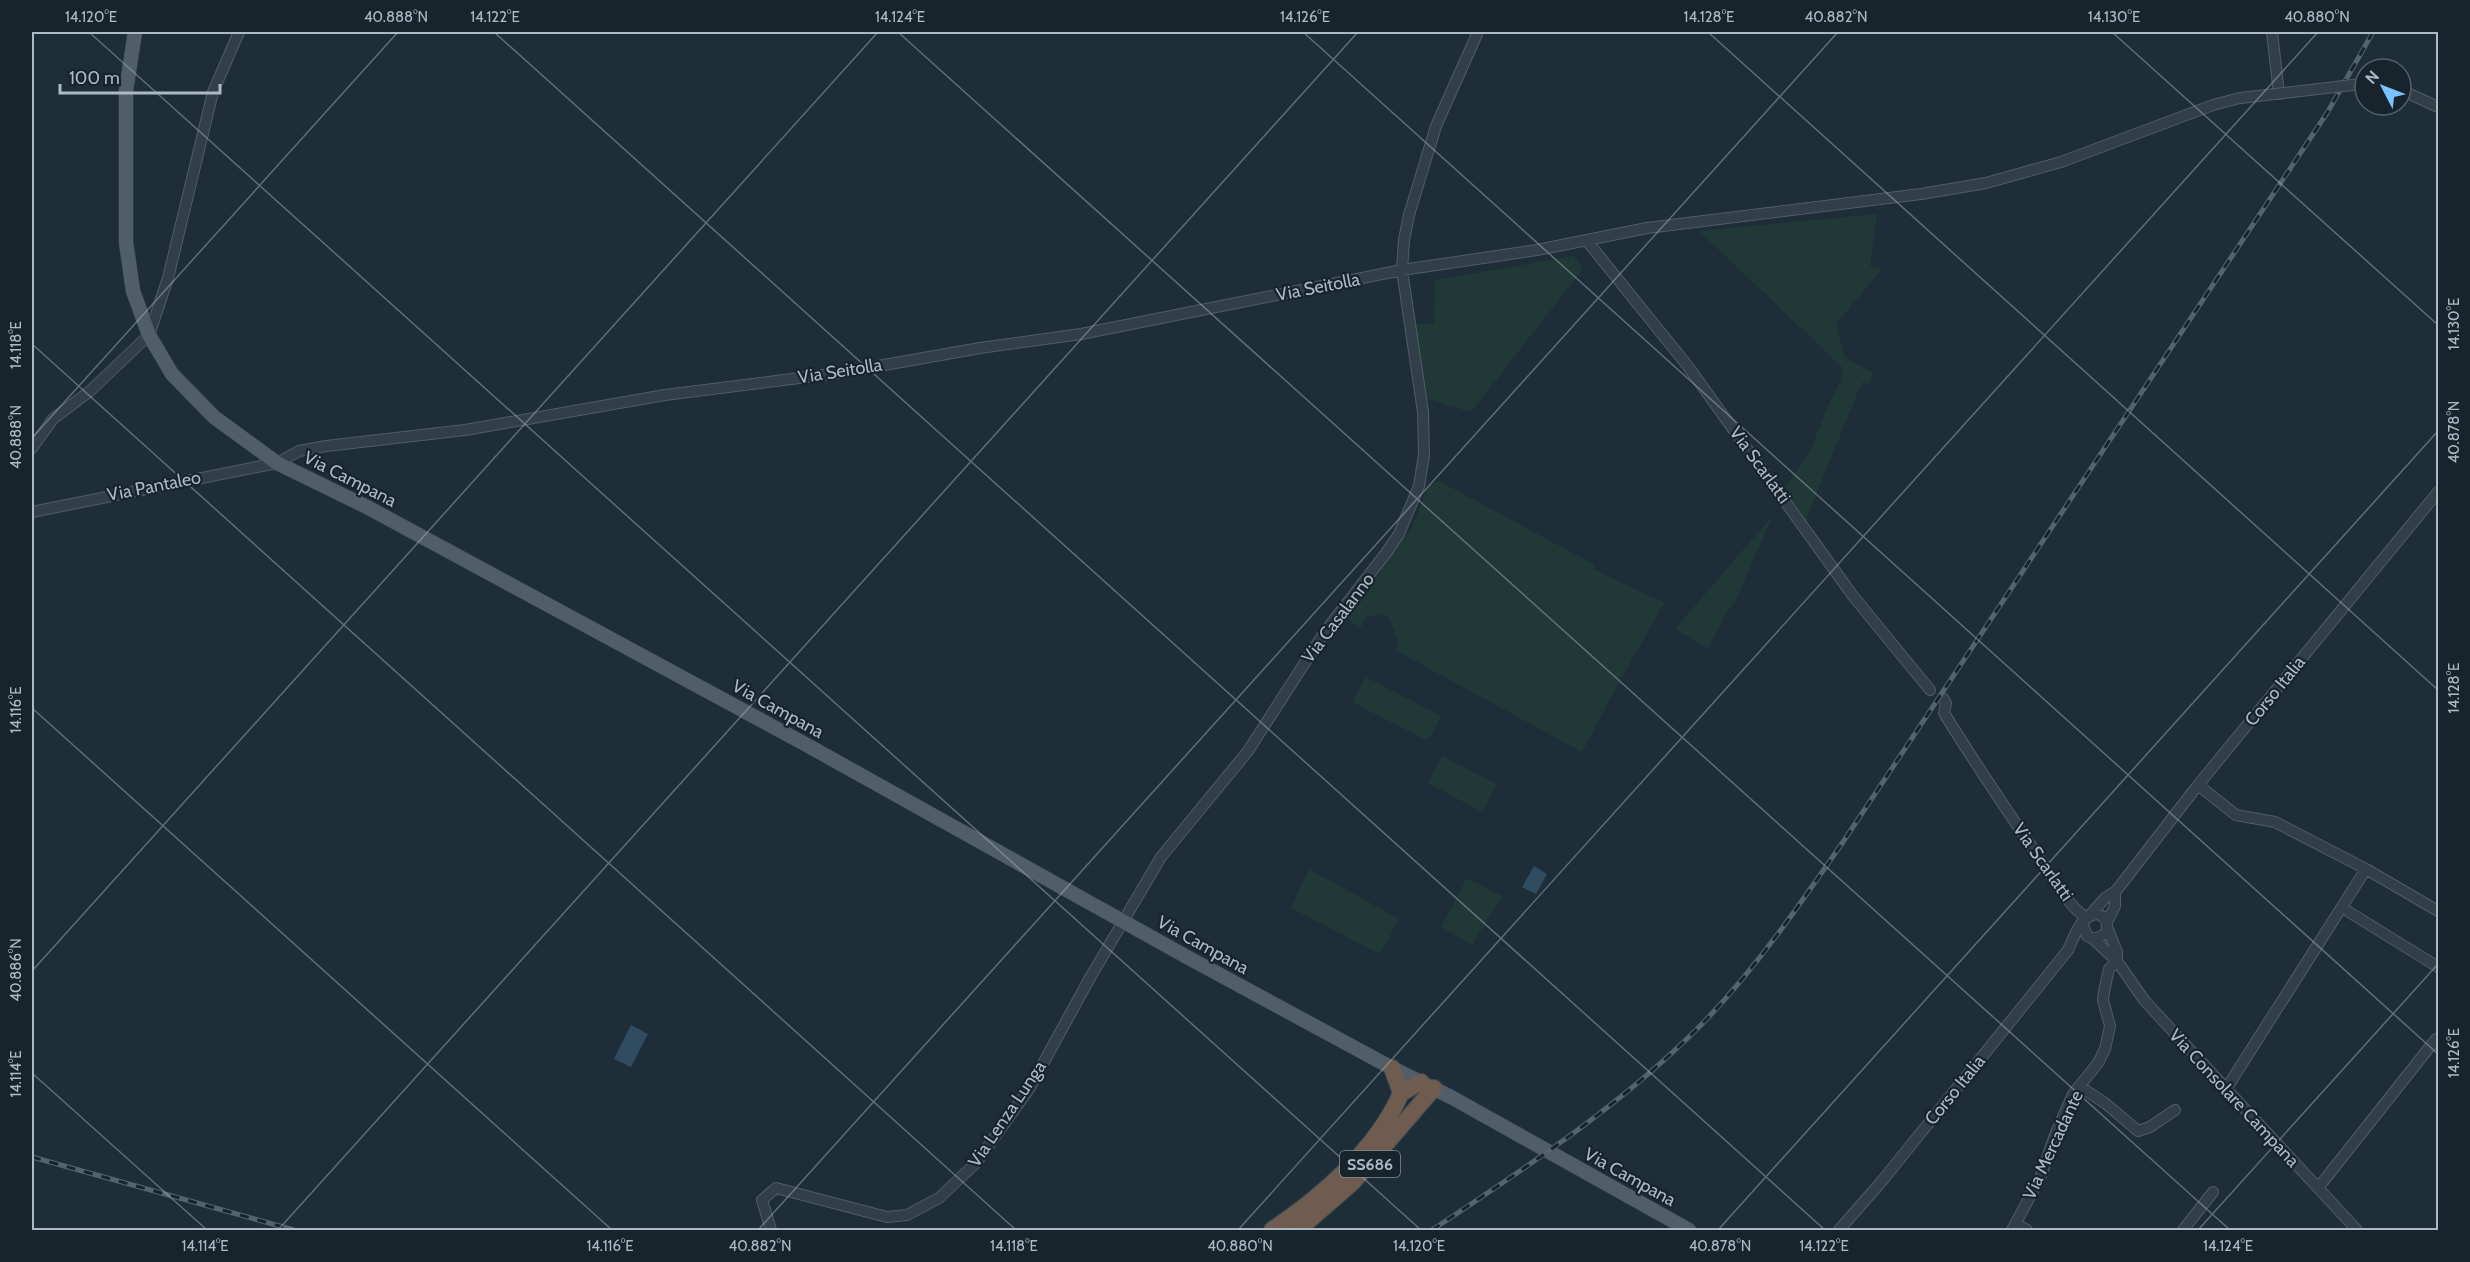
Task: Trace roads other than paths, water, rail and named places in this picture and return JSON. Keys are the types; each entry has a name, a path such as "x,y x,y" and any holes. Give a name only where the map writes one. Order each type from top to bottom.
{"highway":[{"path":"1392,1068 1401,1093 1427,1085"},
{"name":"SS686","path":"1298,1230 1352,1183 1427,1085"},
{"name":"SS686","path":"1272,1230 1315,1199 1352,1164 1383,1125 1401,1093"}],"main road":[{"name":"Via Campana","path":"135,32 126,91 126,242 133,291 148,335 172,374 214,417 277,463 367,507 795,738 1123,922 1427,1085 1689,1230"}],"street":[{"path":"32,448 53,419 90,391 148,335 168,278 213,92 238,32"},
{"name":"Via Casalanno","path":"1123,922 1161,857 1248,751 1324,633 1386,553 1407,518 1419,486 1424,455 1423,412 1402,270 1404,240 1409,215 1436,126 1478,32"},
{"path":"2272,32 2279,94"},
{"name":"Via Seitolla","path":"277,463 299,451 326,446 465,430 665,395 839,373 980,348 1081,334 1402,270 1537,250 1647,228 1932,193 1986,183 2061,162 2213,105 2353,85"},
{"path":"2413,95 2439,107"},
{"name":"Via Scarlatti","path":"1587,241 1687,365 1853,596 1930,690"},
{"name":"Via Pantaleo","path":"32,512 277,463"},
{"name":"Corso Italia","path":"1839,1230 1882,1181 2069,947 2071,938 2088,926 2105,898 2115,892 2198,785 2439,492"},
{"name":"Via Scarlatti","path":"1943,698 1946,703 1944,713 1984,777 2088,926"},
{"path":"2198,785 2236,815 2275,822 2439,910"},
{"path":"2226,1089 2366,869"},
{"name":"Corso Italia","path":"2107,925 2115,906 2115,892"},
{"path":"2349,912 2439,967"},
{"path":"2098,914 2107,925 2102,936 2088,926 2098,914"},
{"name":"Via Lenza Lunga","path":"771,1230 762,1200 776,1188 896,1218 907,1215 939,1198 951,1188 976,1163 1029,1089 1123,922"},
{"name":"Via Consolare Campana","path":"2107,925 2117,952 2117,961"},
{"name":"Via Consolare Campana","path":"2088,926 2117,961 2136,990 2355,1230"},
{"name":"Via Mercadante","path":"2014,1227 2041,1176 2055,1134 2073,1094 2098,1062 2105,1049 2110,1026 2103,1000 2104,992 2109,969 2117,961"},
{"path":"2318,1188 2436,1039"},
{"path":"2079,1086 2105,1103 2138,1131 2150,1127 2175,1110"},
{"path":"2183,1230 2213,1192"},
{"path":"2014,1227 2027,1230"}],"water":[{"path":"1534,866 1547,874 1536,894 1522,887"},
{"path":"631,1025 648,1034 631,1067 614,1059"}],"railway":[{"path":"1432,1230 1573,1134 1607,1108 1672,1053 1742,980 1795,911 1845,839 2327,113 2373,32"},
{"path":"32,1157 294,1230"}]}
